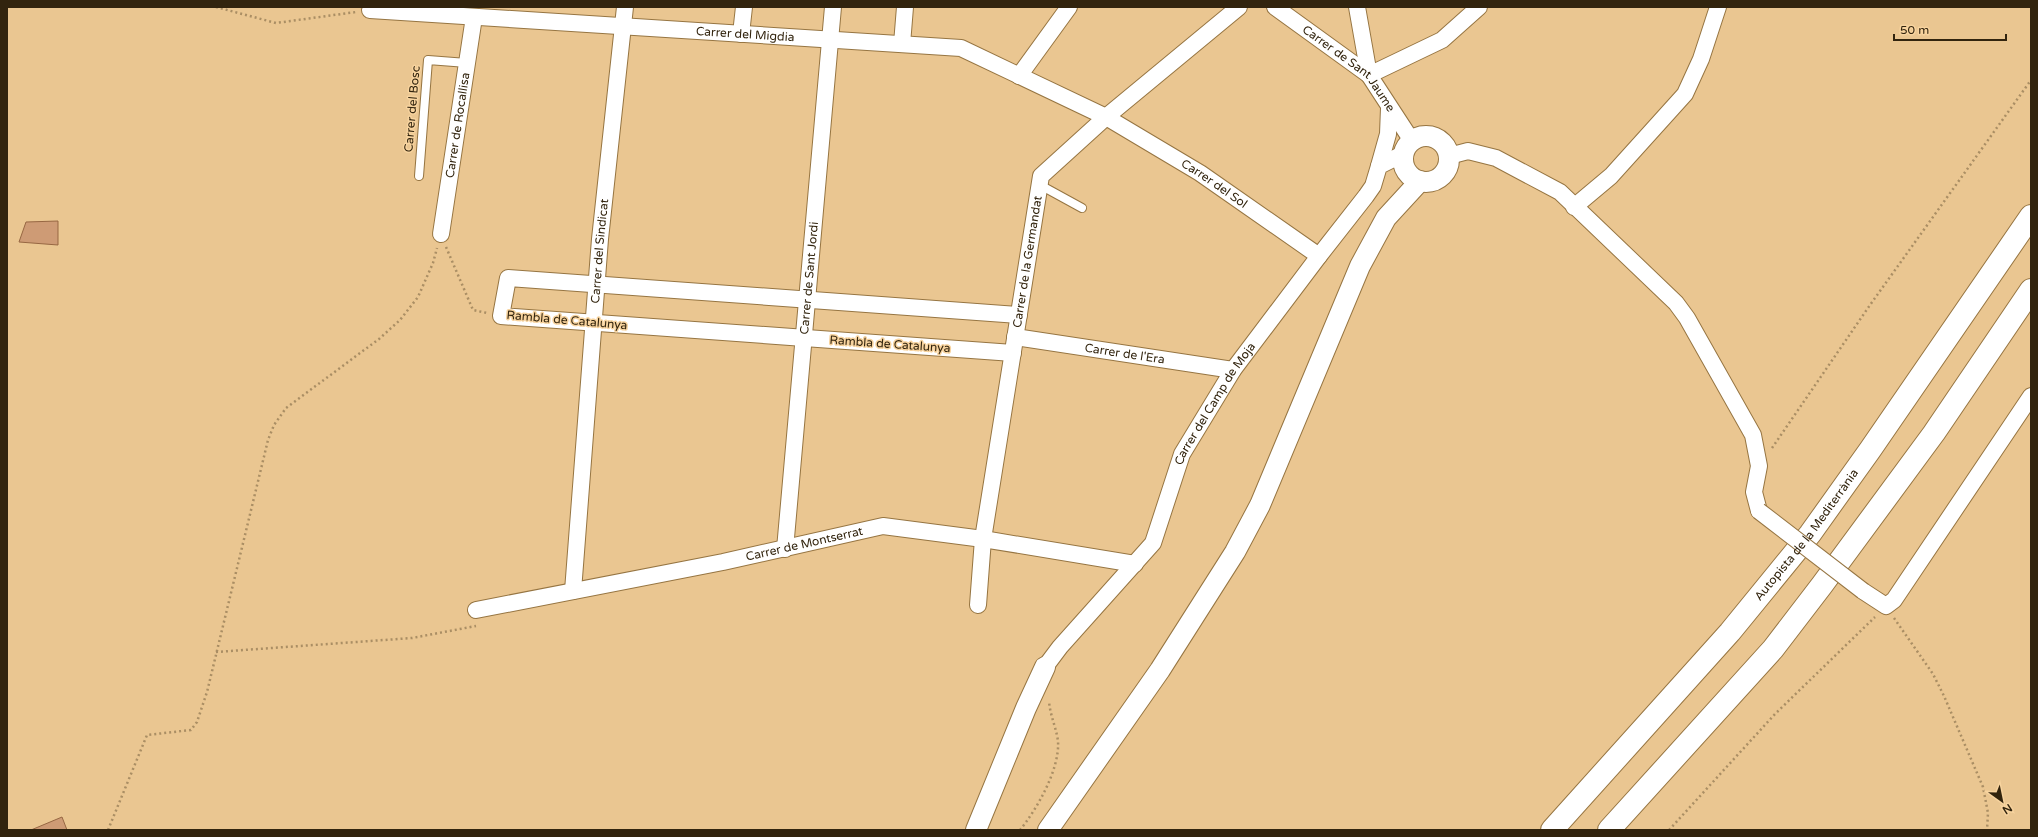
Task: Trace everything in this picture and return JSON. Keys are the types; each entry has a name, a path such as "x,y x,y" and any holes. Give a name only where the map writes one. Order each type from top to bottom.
{"highway":[{"name":"Autopista de la Mediterrània","path":"1552,830 1730,632 1810,534 1880,437 2031,216"},
{"path":"1609,830 1772,649 1822,585 1934,432 2031,290"}],"street":[{"name":"Carrer del Sindicat","path":"573,591 597,285 625,7"},
{"path":"741,34 744,7"},
{"name":"Carrer de Sant Jordi","path":"785,548 832,7"},
{"path":"902,44 904,7"},
{"path":"1019,76 1069,7"},
{"name":"Carrer de la Germandat","path":"978,605 983,539 1041,176 1106,117 1238,7"},
{"name":"Carrer de Sant Jaume","path":"1275,7 1369,75 1389,108 1408,147"},
{"path":"1357,7 1369,75 1442,40 1479,7"},
{"path":"1574,207 1611,176 1685,94 1701,59 1718,7"},
{"name":"Carrer del Migdia","path":"370,10 961,48 1106,117"},
{"name":"Carrer de Rocallisa","path":"441,234 474,17"},
{"name":"Carrer del Camp de Moja","path":"1045,667 1060,647 1153,543 1182,454 1233,370 1373,186 1388,134 1389,108"},
{"name":"Carrer del Sol","path":"1106,117 1200,173 1319,256"},
{"path":"1379,166 1408,147 1425,136 1438,139 1447,149 1449,156 1446,170 1441,176 1427,182 1414,178 1405,168 1408,147"},
{"path":"1449,156 1468,151 1496,158 1560,192 1574,207 1665,292 1687,318 1753,434 1759,466 1754,492 1759,511 1863,591 1886,606 1901,592 2031,396"},
{"path":"1048,830 1160,670 1235,552 1260,505 1360,266 1386,218 1420,181"},
{"name":"Rambla de Catalunya","path":"1013,353 501,316 508,278 1019,315"},
{"name":"Carrer de l'Era","path":"1016,337 1233,370"},
{"name":"Carrer de Montserrat","path":"476,610 723,562 883,526 983,539 1135,564"},
{"path":"976,830 1026,708 1045,667"}],"lane":[{"name":"Carrer del Bosc","path":"419,176 428,60 467,63"},
{"path":"1040,185 1082,208"}],"path":[{"path":"216,7 276,23 370,10"},
{"path":"1759,466 1870,305 2031,80"},
{"path":"441,234 474,310 501,316"},
{"path":"108,830 147,735 191,730 197,722 216,652 268,440 274,425 286,408 379,339 400,320 418,297 433,263 441,234"},
{"path":"216,652 412,638 480,626 494,606"},
{"path":"1669,830 1775,714 1886,606 1933,674 1944,696 1983,786 1988,813 1987,830"},
{"path":"1020,830 1042,794 1057,762 1058,740 1050,710 1048,694"}],"building":[{"path":"58,221 58,245 19,242 26,222"},
{"path":"62,817 67,830 31,830"}]}
